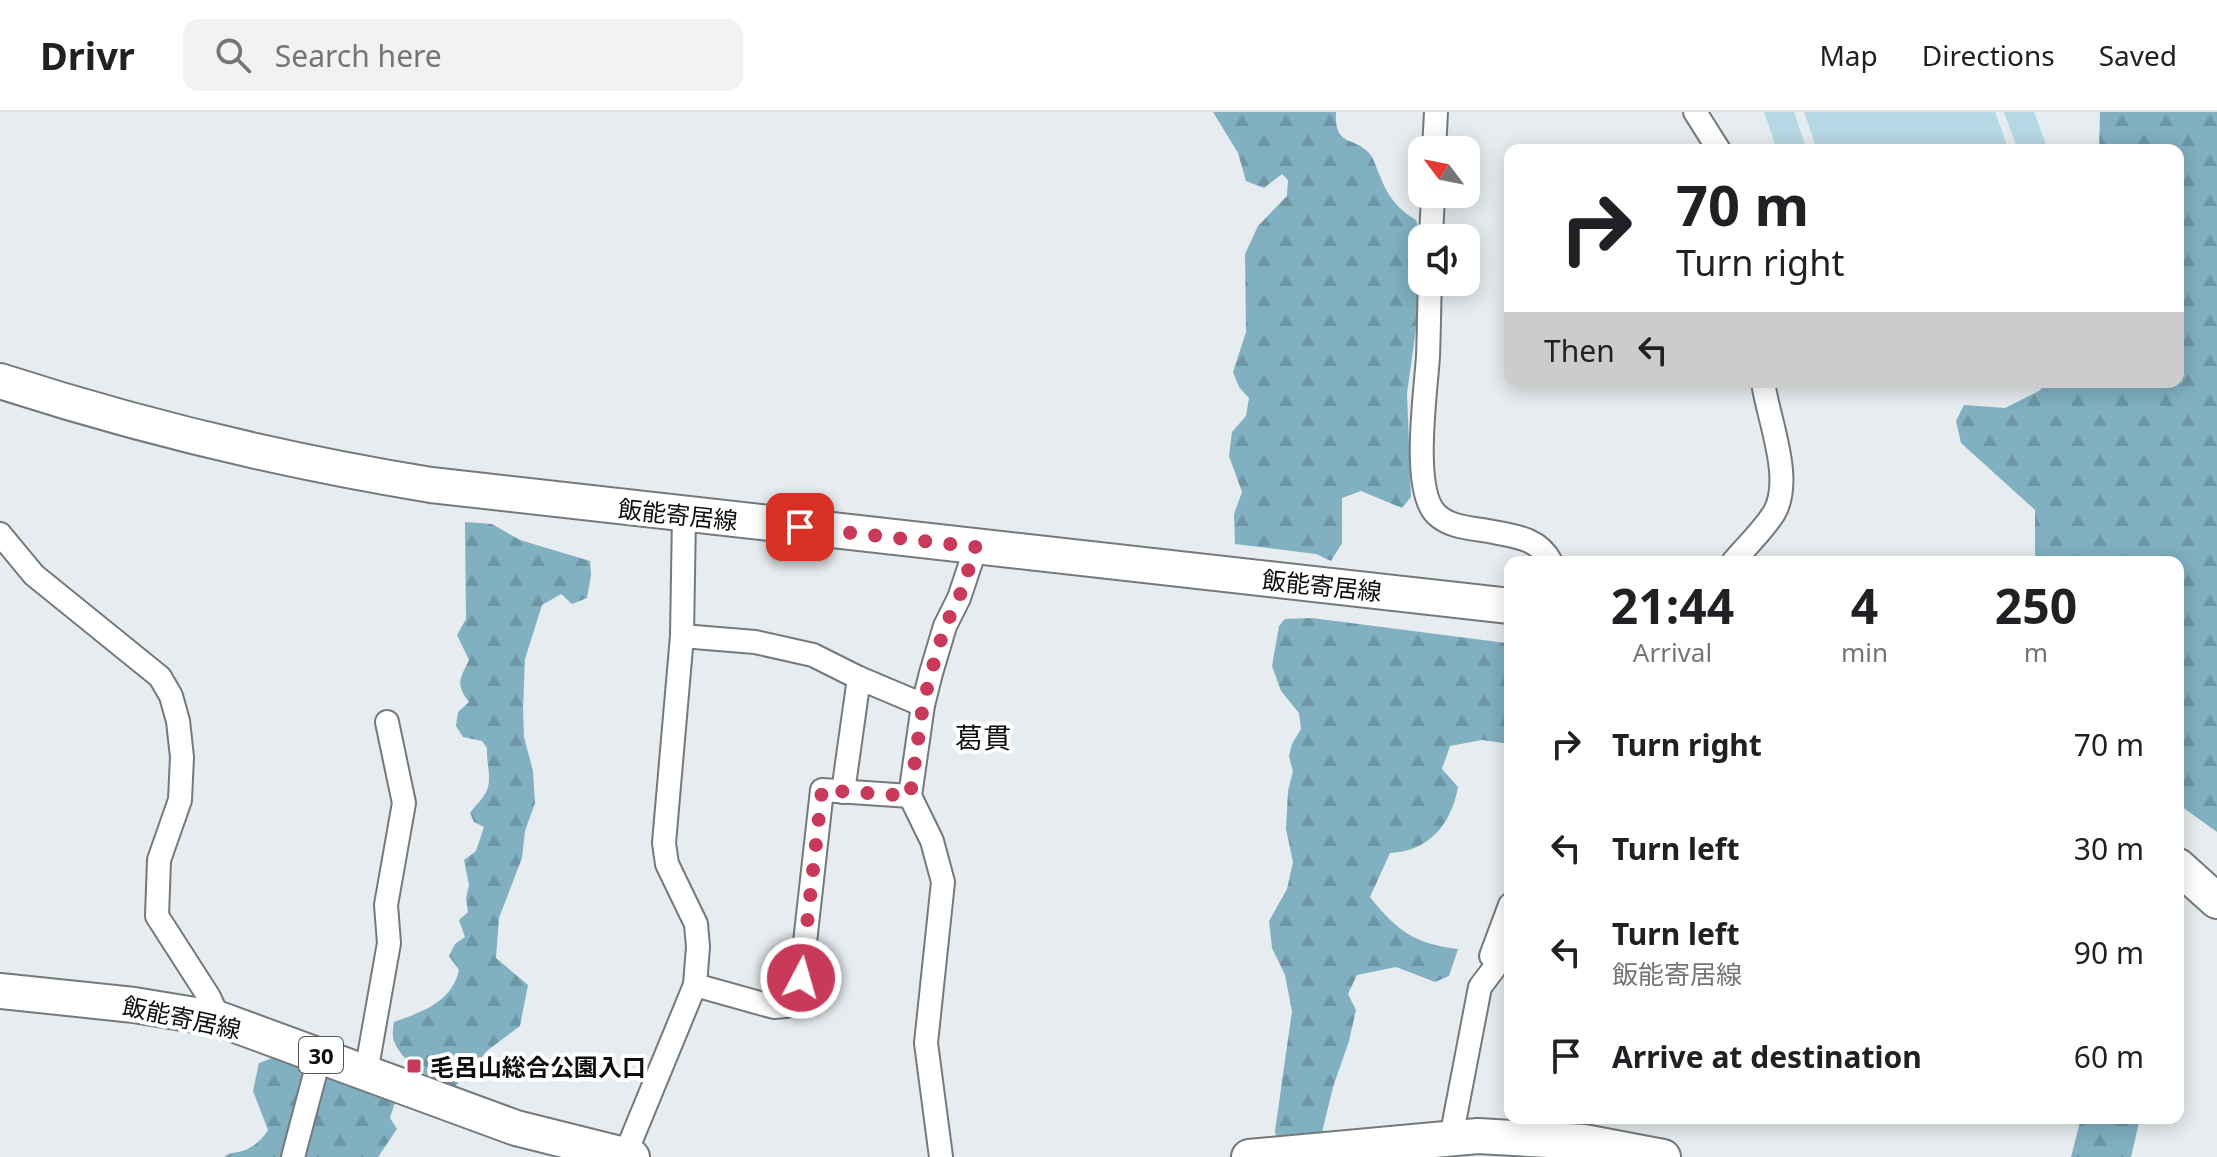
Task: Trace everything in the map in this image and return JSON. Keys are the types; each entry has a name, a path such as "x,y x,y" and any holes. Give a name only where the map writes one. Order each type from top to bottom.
{"main road":[{"name":"飯能寄居線","path":"0,381 179,435 349,472 538,499 1504,605"},
{"path":"2184,871 2217,901"},
{"name":"飯能寄居線","path":"0,991 134,1005 219,1019 516,1128 629,1156"},
{"path":"1249,1157 1470,1144 1584,1142 1663,1157"}],"street":[{"path":"1435,136 1436,112"},
{"path":"1695,112 1715,144"},
{"path":"1429,296 1422,448 1423,484 1434,513 1450,524 1525,538 1539,545 1547,556"},
{"path":"1738,556 1775,511 1780,489 1781,466 1764,388"},
{"path":"629,1156 695,985 696,924 667,864 664,843 682,636 684,515"},
{"path":"0,534 34,575 160,677 171,696 182,757 180,800 159,860 157,916 209,997 219,1019"},
{"path":"941,1157 926,1043 943,882 932,841 910,796 923,705 945,626 959,598 976,547"},
{"path":"682,636 755,642 813,655 923,705"},
{"path":"843,792 859,678"},
{"path":"366,1073 389,943 386,905 404,803 387,722"},
{"path":"695,985 774,1007 786,1006 801,978 822,790 910,796"},
{"path":"1470,1144 1480,987 1504,921"},
{"path":"1480,987 1504,955"},
{"path":"293,1157 320,1055"}],"green space":[{"path":"1213,112 1336,112 1341,136 1371,155 1390,196 1417,224 1408,224 1408,296 1419,297 1407,393 1411,497 1402,508 1361,491 1342,498 1342,543 1331,561 1316,554 1235,544 1234,514 1242,492 1229,456 1232,432 1246,416 1249,398 1239,387 1233,372 1246,332 1245,254 1258,226 1287,196 1288,180 1282,174 1264,188 1246,181 1238,153"},
{"path":"2100,112 2217,112 2217,832 2184,808 2184,556 2035,556 2035,510 1961,443 1956,421 1964,405 2005,408 2042,388 2184,388 2184,144 2099,144"},
{"path":"465,522 492,524 520,540 590,561 591,575 587,598 572,604 561,594 542,605 525,659 524,737 533,771 535,803 525,831 522,858 499,918 496,958 528,985 520,1026 488,1050 452,1090 419,1070 404,1056 394,1041 393,1032 394,1022 443,998 455,981 459,970 449,956 455,944 465,937 459,920 468,912 466,898 469,885 464,860 476,851 484,827 474,822 470,813 484,796 488,785 487,748 482,741 463,737 456,726 458,712 469,702 460,681 469,660 457,635 466,619"},
{"path":"1312,618 1504,643 1504,743 1482,740 1450,746 1442,769 1458,787 1450,813 1436,834 1427,841 1404,851 1390,853 1370,897 1389,919 1408,934 1430,944 1458,949 1449,976 1435,982 1396,967 1357,975 1348,994 1356,1010 1316,1157 1280,1157 1275,1131 1292,1011 1285,975 1272,948 1269,921 1287,889 1293,862 1286,829 1288,791 1293,771 1289,756 1301,729 1299,713 1281,691 1272,666 1279,626 1285,619"},
{"path":"278,1056 396,1099 390,1118 397,1129 378,1157 224,1157 250,1148 268,1130 253,1091 259,1063"},
{"path":"2079,1124 2139,1124 2131,1157 2071,1157"}],"shaded area":[{"path":"1764,112 1794,112 1805,144 1775,144"},
{"path":"1804,112 1995,112 2007,144 1815,144"},
{"path":"2004,112 2034,112 2046,144 2016,144"}],"place":[{"name":"毛呂山総合公園入口","path":"414,1066"}],"district":[{"name":"葛貫","path":"983,737"}],"route":[{"path":"800,527 976,547 959,598 945,626 931,673 923,705 910,796 822,790 801,978"}]}
